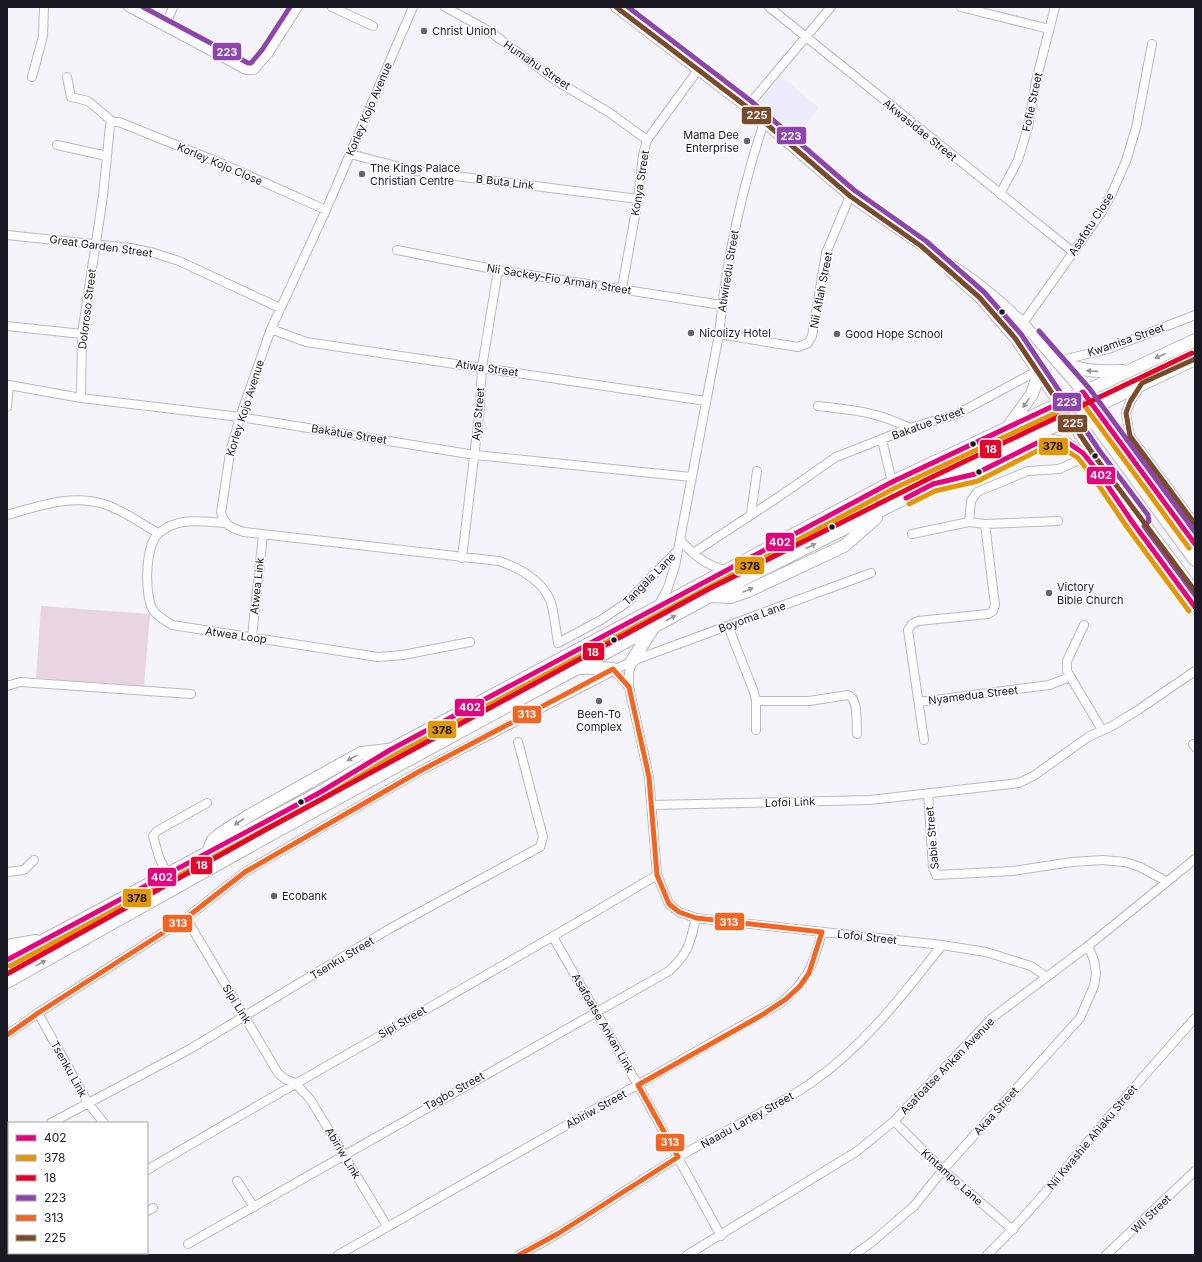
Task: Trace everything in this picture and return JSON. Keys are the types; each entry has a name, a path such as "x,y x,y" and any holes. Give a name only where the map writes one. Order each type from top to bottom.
{"highway":[{"path":"7,960 319,793 390,750 892,482 1195,340"},
{"path":"7,982 268,836 710,596 730,597 748,591 844,546 890,506 1142,383 1195,359"},
{"path":"1057,361 1074,368 1090,372 1129,371"},
{"path":"1007,428 1032,394 1038,372"},
{"path":"1058,404 1090,409"},
{"path":"1090,409 1095,424 1195,560"},
{"path":"1080,434 1080,428 1083,424 1091,422 1095,424"},
{"path":"632,661 653,628"},
{"path":"576,668 613,670"},
{"path":"7,946 30,942 54,935"}],"main road":[{"path":"616,7 747,107 850,196 921,246 973,280 1022,323 1083,392 1090,409 1195,544"},
{"path":"921,246 979,297 1015,338 1138,521 1195,591"}],"street":[{"path":"32,77 42,36 44,7"},
{"path":"128,7 246,70 254,70 268,54 298,7"},
{"path":"165,27 173,7"},
{"path":"332,7 374,26"},
{"name":"Korley Kojo Avenue","path":"224,523 221,513 224,481 230,453 240,417 271,329 326,210 413,7"},
{"name":"Humahu Street","path":"445,7 489,31 555,80 610,113 647,140"},
{"name":"Akwasidae Street","path":"769,7 1073,252"},
{"path":"747,107 831,7"},
{"path":"961,7 1049,29"},
{"name":"Fofie Street","path":"1000,194 1018,160 1028,127 1036,81 1055,7"},
{"name":"Asafotu Close","path":"1022,323 1108,200 1126,161 1136,128 1152,44"},
{"name":"Konya Street","path":"622,288 638,199 643,155 647,140 698,70"},
{"name":"Korley Kojo Close","path":"67,77 71,97 88,101 113,122 119,122 216,162 326,210"},
{"path":"95,244 103,196 110,125 113,122"},
{"name":"Atiwiredu Street","path":"657,607 672,578 719,334 722,305 735,228 746,178 764,122"},
{"path":"57,145 107,156"},
{"name":"B Buta Link","path":"350,154 416,171 638,199"},
{"name":"Nii Aflah Street","path":"719,334 798,347 808,343 812,336 826,253 850,196"},
{"name":"Great Garden Street","path":"7,235 95,244 154,253 180,261 280,308"},
{"name":"Doloroso Street","path":"81,398 82,334 95,244"},
{"name":"Nii Sackey-Fio Armah Street","path":"397,250 498,270 622,288 722,305"},
{"name":"Aya Street","path":"462,558 475,455 482,367 498,270"},
{"name":"Kwamisa Street","path":"1057,361 1108,349 1195,315"},
{"path":"7,326 82,334"},
{"name":"Atiwa Street","path":"271,329 306,342 706,401"},
{"name":"Bakatue Street","path":"693,553 836,457 910,428 958,414 1038,372"},
{"path":"1142,383 1130,402 1126,413 1130,436 1194,520"},
{"name":"Bakatue Street","path":"7,407 9,385 81,398 240,417 475,455 691,476"},
{"path":"818,406 872,413 910,428"},
{"path":"933,484 975,474 1037,443 1053,439 1066,442 1075,447 1086,457 1138,521 1195,607"},
{"path":"882,440 892,482"},
{"path":"969,522 971,501 977,492 1028,471 1059,469 1086,457"},
{"path":"751,514 757,471"},
{"path":"7,515 49,503 83,500 108,505 158,533 170,526 186,521 224,523 232,528 262,534 462,558"},
{"path":"912,534 969,522 985,524 1058,521"},
{"name":"Nyamedua Street","path":"985,524 995,605 993,611 988,614 918,621 912,624 908,630 919,702 1049,685 1070,677"},
{"name":"Atwea Loop","path":"158,533 151,542 148,558 148,593 150,603 154,611 172,625 378,658 410,654 470,642"},
{"name":"Atwea Link","path":"252,637 262,534"},
{"path":"680,540 706,564 725,570"},
{"name":"Tangala Lane","path":"462,558 499,561 527,573 550,600 558,643 601,620 626,603 678,550"},
{"name":"Boyoma Lane","path":"7,1035 38,1013 186,918 245,872 420,771 632,661 871,573"},
{"path":"1084,624 1067,661 1067,671 1102,730"},
{"path":"728,626 756,701 756,730"},
{"name":"Lofoi Street","path":"632,661 629,673 629,687 649,777 657,875 669,904 679,912 696,918 942,945 986,952 1031,966 1047,977"},
{"path":"613,670 629,687"},
{"name":"Sabie Street","path":"1166,881 1140,867 1125,862 1103,860 1072,862 1013,871 938,876 934,874 933,867 928,793 1020,783 1035,775 1088,737 1138,710 1195,671"},
{"path":"7,686 20,682 191,694"},
{"path":"756,701 809,701 848,695 851,696 854,702 857,734"},
{"path":"919,702 924,740"},
{"name":"Tsenku Street","path":"53,1122 190,1049 390,929 540,847 543,837 518,742"},
{"name":"Lofoi Link","path":"652,805 870,800 928,793"},
{"path":"167,874 159,857 153,836 158,831 207,803"},
{"name":"Asafoatse Ankan Avenue","path":"687,1255 721,1236 856,1152 894,1120 992,1018 1088,946 1166,881 1195,859"},
{"path":"7,872 24,870 34,860"},
{"name":"Sipi Street","path":"148,1169 295,1083 554,937 657,875"},
{"name":"Sipi Link","path":"186,918 227,989 278,1072 285,1079 295,1083"},
{"name":"Tagbo Street","path":"188,1244 254,1207 344,1153 669,970 682,960 689,948 696,918"},
{"name":"Abiriw Street","path":"338,1255 778,1005 805,979 815,960 822,932"},
{"name":"Asafoatse Ankan Link","path":"554,937 721,1236"},
{"name":"Naadu Lartey Street","path":"520,1255 558,1233 678,1157 780,1103 834,1066 879,1023 942,945"},
{"name":"Akaa Street","path":"854,1255 872,1242 914,1206 943,1170 1080,1018 1094,986 1096,973 1094,960 1088,946"},
{"name":"Tsenku Link","path":"38,1013 88,1103 103,1122"},
{"name":"Nii Kwashie Ahiaku Street","path":"987,1255 1013,1230 1059,1178 1114,1111 1195,1018"},
{"name":"Abiriw Link","path":"295,1083 310,1099 387,1226"},
{"name":"Kintampo Lane","path":"894,1120 943,1170 1013,1230"},
{"name":"Wli Street","path":"1106,1255 1195,1171"},
{"path":"237,1181 254,1207"}],"shaded area":[{"path":"781,76 819,108 792,141 753,109"},
{"path":"41,606 150,614 144,686 36,678"}],"transit line":[{"name":"223","path":"143,7 248,63 251,63 262,50 290,7"},
{"name":"225","path":"616,7 747,107 850,196 921,246 979,297 1015,338 1093,454 1195,591"},
{"name":"223","path":"628,7 751,101 854,190 926,241 984,292 1021,334 1099,450 1148,515 1149,521 1144,526 1195,595"},
{"name":"223","path":"1039,331 1089,388 1195,532"},
{"name":"18","path":"7,974 265,830 707,590 930,478 1192,353"},
{"name":"225","path":"1195,359 1142,383 1130,402 1126,413 1130,436 1195,524"},
{"name":"402","path":"7,960 319,793 390,750 892,482 1083,392 1195,544"},
{"name":"378","path":"10,966 322,799 393,756 895,488 1081,401 1189,548"},
{"name":"402","path":"906,498 933,484 975,474 1037,443 1053,439 1067,442 1083,453 1099,473 1133,523 1195,607"},
{"name":"378","path":"909,504 935,491 978,481 1039,450 1053,446 1064,449 1078,458 1093,477 1127,527 1189,611"},
{"name":"313","path":"7,1035 38,1013 186,918 245,872 420,771 613,669 629,687 649,777 657,875 669,904 679,912 696,918 822,932 809,973 800,986 786,999 762,1015 638,1085 678,1157 559,1233 519,1255"}],"place":[{"name":"Christ Union","path":"424,31"},
{"name":"Mama Dee Enterprise","path":"747,141"},
{"name":"The Kings Palace Christian Centre","path":"362,174"},
{"name":"Nicolizy Hotel","path":"691,333"},
{"name":"Good Hope School","path":"837,334"},
{"name":"Victory Bible Church","path":"1049,593"},
{"name":"Been-To Complex","path":"599,701"},
{"name":"Ecobank","path":"274,896"}]}
